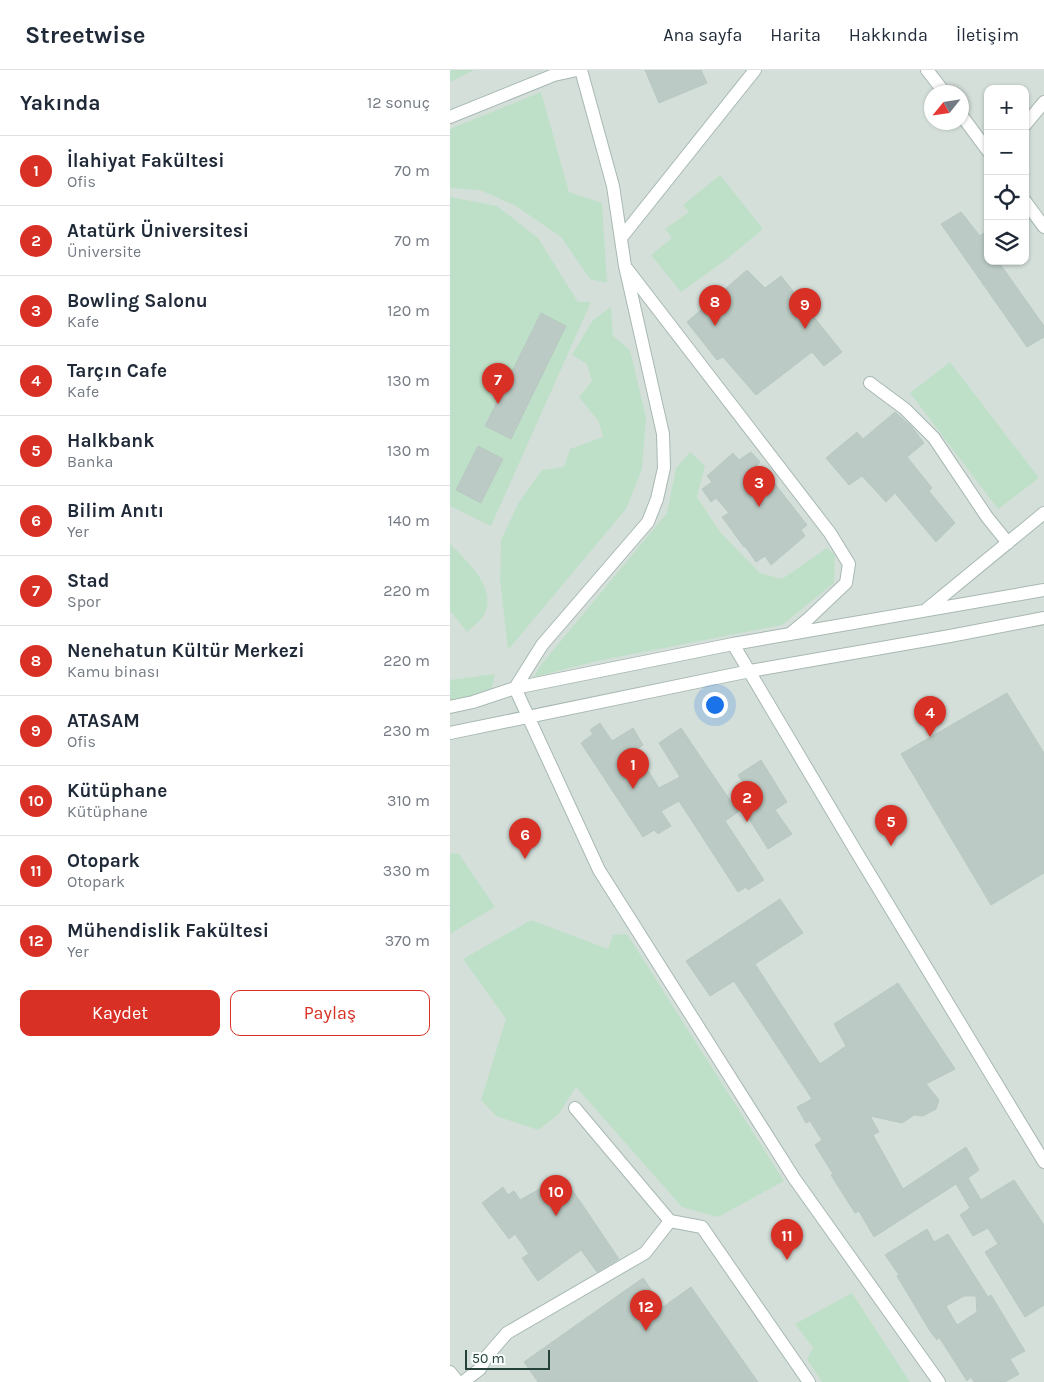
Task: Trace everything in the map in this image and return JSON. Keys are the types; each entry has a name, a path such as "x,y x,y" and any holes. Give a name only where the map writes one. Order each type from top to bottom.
{"street":[{"path":"450,117 554,75 577,70"},
{"path":"515,688 542,645 648,522 657,499 664,468 663,434 625,266 613,186 581,70"},
{"path":"621,238 755,70"},
{"path":"927,70 939,85"},
{"path":"1029,120 1044,102"},
{"path":"969,125 984,146"},
{"path":"1029,206 1044,227"},
{"path":"625,266 830,533 850,564 846,583 807,620 788,635"},
{"path":"870,383 904,409 934,438 987,517 1008,543"},
{"path":"925,611 1044,513"},
{"path":"450,707 473,702 515,688 733,644 1044,590"},
{"path":"450,733 750,671 1044,618"},
{"path":"733,644 857,854 1044,1162"},
{"path":"515,688 599,870 620,905 794,1178 939,1382"},
{"path":"574,1108 670,1221 702,1227 809,1382"},
{"path":"464,1382 480,1368 487,1356 507,1333 645,1253 670,1221"},
{"path":"450,1372 458,1382"}],"shaded area":[{"path":"450,70 1044,70 1044,1382 450,1382"}],"green space":[{"path":"450,70 474,70 450,82"},
{"path":"541,92 569,192 602,203 607,283 590,279 561,237 516,206 480,190 450,188 450,129"},
{"path":"720,175 763,229 727,259 681,292 651,255 672,238 665,229 689,212 683,205"},
{"path":"450,197 497,206 538,238 578,302 591,302 491,526 450,506"},
{"path":"611,307 613,336 630,350 646,417 642,469 626,509 508,650 500,580 501,540 519,502 542,470 564,467 570,449 603,437 599,422 579,397 592,381 587,364 572,355 593,320"},
{"path":"950,362 1039,478 998,509 910,393"},
{"path":"690,452 705,466 697,497 720,532 760,573 782,579 827,548 835,555 834,583 782,625 597,661 534,677 540,666 667,513 676,468"},
{"path":"450,544 479,576 487,595 484,615 467,632 450,611"},
{"path":"495,674 491,692 450,700 450,680"},
{"path":"450,853 459,854 495,907 450,934"},
{"path":"531,920 608,949 613,935 627,934 784,1181 718,1217 682,1207 576,1087 558,1115 538,1130 496,1116 481,1100 506,1019 463,959"},
{"path":"852,1293 910,1382 822,1382 807,1359 813,1348 795,1324"}],"building":[{"path":"645,70 701,70 707,83 659,103"},
{"path":"961,212 980,236 984,233 984,265 1001,265 1044,326 1044,337 1027,347 941,224"},
{"path":"747,270 765,288 781,276 842,352 824,366 812,352 756,395 723,357 717,360 687,322"},
{"path":"541,313 566,326 511,439 485,426"},
{"path":"895,412 911,426 924,443 907,457 932,488 929,491 955,523 936,542 895,493 886,502 862,476 849,485 826,458 857,432 863,439"},
{"path":"478,446 503,459 481,503 456,490"},
{"path":"751,452 760,462 751,472 764,485 772,480 807,525 801,530 805,536 771,565 765,556 756,562 722,517 729,513 716,498 711,502 702,489 712,482 707,476 733,453 739,460"},
{"path":"1007,693 1044,753 1044,873 991,905 901,754"},
{"path":"600,723 612,741 633,728 643,745 635,750 659,788 680,777 659,743 681,728 738,812 725,821 764,880 748,890 746,887 738,892 679,801 661,811 671,826 658,834 654,830 643,837 581,743 593,734 590,730"},
{"path":"761,760 787,802 775,810 792,834 768,849 739,803 751,796 738,775"},
{"path":"780,899 803,933 755,964 820,1064 846,1046 834,1024 898,983 955,1069 926,1084 939,1100 936,1109 923,1116 914,1115 902,1123 870,1116 879,1132 873,1135 903,1189 966,1147 979,1170 968,1178 981,1200 1014,1180 1044,1225 1044,1305 1025,1317 985,1252 998,1244 988,1228 973,1236 960,1215 970,1208 956,1184 874,1237 859,1211 855,1213 831,1175 833,1174 815,1145 822,1140 810,1121 806,1123 797,1107 812,1099 734,981 710,996 686,961"},
{"path":"552,1182 556,1189 567,1182 619,1259 597,1272 581,1250 538,1281 522,1258 529,1254 515,1234 509,1239 482,1203 503,1187 508,1195 514,1191 520,1200"},
{"path":"927,1229 934,1242 948,1234 988,1297 991,1295 1025,1351 1010,1359 1019,1374 1005,1382 974,1382 971,1377 967,1381 939,1337 937,1340 930,1331 897,1276 899,1275 885,1255","holes":["964,1296 976,1296 977,1312 957,1325 946,1306"]},
{"path":"643,1278 663,1307 691,1287 758,1382 538,1382 524,1362"}],"place":[{"name":"Nenehatun Kültür Merkezi","path":"715,326"},
{"name":"ATASAM","path":"805,329"},
{"name":"Stad","path":"498,404"},
{"name":"Bowling Salonu","path":"759,507"},
{"name":"Tarçın Cafe","path":"930,737"},
{"name":"İlahiyat Fakültesi","path":"633,789"},
{"name":"Atatürk Üniversitesi","path":"747,822"},
{"name":"Halkbank","path":"891,846"},
{"name":"Bilim Anıtı","path":"525,859"},
{"name":"Kütüphane","path":"556,1216"},
{"name":"Otopark","path":"787,1260"},
{"name":"Mühendislik Fakültesi","path":"646,1331"}]}
